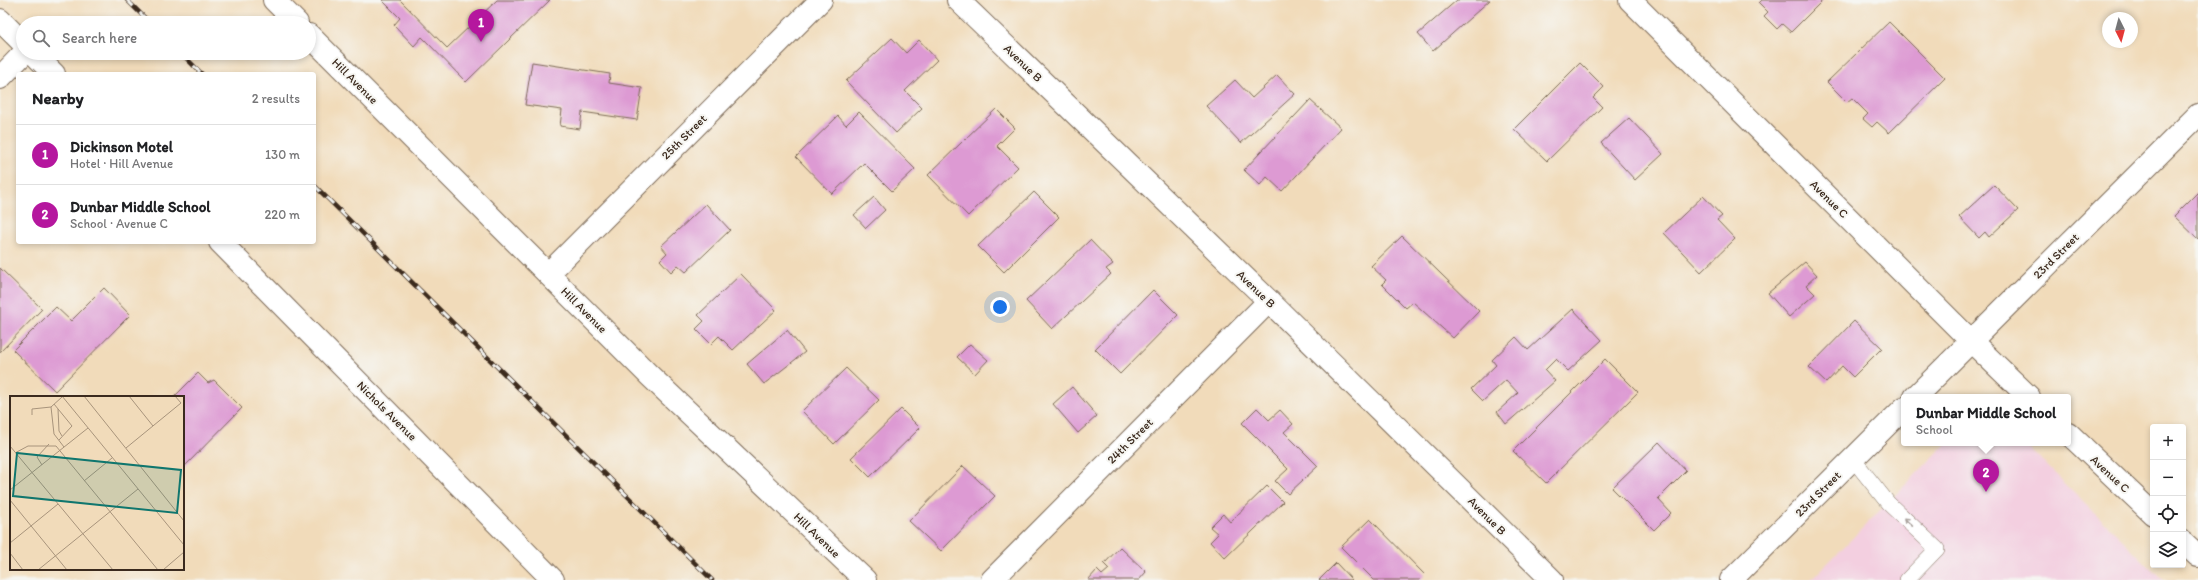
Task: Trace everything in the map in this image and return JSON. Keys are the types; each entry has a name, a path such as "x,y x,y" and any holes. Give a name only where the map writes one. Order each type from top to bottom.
{"street":[{"path":"274,0 290,16"},
{"name":"25th Street","path":"548,274 821,0"},
{"name":"Avenue B","path":"958,0 1269,301 1552,580"},
{"name":"Avenue C","path":"1630,0 1970,341 2026,394"},
{"path":"0,20 16,36"},
{"name":"Hill Avenue","path":"316,42 650,376 865,580"},
{"path":"0,78 17,60"},
{"path":"40,60 52,72"},
{"name":"23rd Street","path":"1918,394 2198,115"},
{"name":"Nichols Avenue","path":"222,244 553,580"},
{"name":"24th Street","path":"992,580 1269,301"},
{"name":"23rd Street","path":"1731,580 1901,411"},
{"name":"Avenue C","path":"2071,437 2150,511"},
{"path":"2186,545 2198,556"}],"lane":[{"path":"1853,459 1888,503 1937,549 1907,580"}],"shaded area":[{"path":"1944,446 2027,446 2163,580 1811,580"}],"building":[{"path":"382,0 400,0 447,48 497,0 550,0 466,82 422,37 414,46 394,25 400,18"},
{"path":"1457,0 1490,0 1433,51 1418,34"},
{"path":"1762,0 1823,0 1791,32 1782,24 1777,29 1764,16 1768,12 1759,3"},
{"path":"1889,22 1945,78 1889,133 1877,122 1872,127 1863,119 1868,114 1852,98 1847,102 1827,82"},
{"path":"892,38 906,53 919,40 937,60 905,91 922,108 896,133 846,81"},
{"path":"532,62 610,74 609,83 642,88 637,120 582,112 580,129 560,126 562,110 525,105"},
{"path":"1580,63 1604,87 1593,98 1602,107 1547,161 1514,129"},
{"path":"1277,75 1295,94 1241,143 1206,106 1235,80 1252,98"},
{"path":"1310,100 1341,128 1282,191 1267,177 1260,185 1244,170"},
{"path":"996,109 1015,128 997,146 1018,167 968,216 928,175"},
{"path":"859,112 915,169 892,191 864,163 832,194 796,157 838,116 846,125"},
{"path":"1629,118 1663,154 1635,180 1601,143"},
{"path":"1994,185 2018,210 1989,237 1985,232 1979,238 1959,217"},
{"path":"1034,192 1059,217 1004,272 978,246"},
{"path":"2198,192 2198,239 2174,216"},
{"path":"1703,196 1722,216 1717,220 1735,239 1701,272 1664,233"},
{"path":"874,197 885,210 866,228 854,215"},
{"path":"706,204 730,230 686,272 678,265 671,272 660,260 667,253 661,246"},
{"path":"1402,236 1479,311 1453,338 1413,302 1406,308 1382,284 1386,280 1371,266"},
{"path":"1090,240 1113,264 1106,269 1111,274 1052,329 1026,301"},
{"path":"1805,262 1817,275 1806,285 1815,294 1789,317 1768,293"},
{"path":"0,268 42,309 0,352"},
{"path":"741,274 776,310 733,350 719,336 711,344 696,329 704,321 698,315"},
{"path":"104,288 130,315 55,391 13,350 56,307 71,321"},
{"path":"1153,290 1178,315 1120,374 1095,349"},
{"path":"1573,309 1602,340 1568,371 1556,359 1545,370 1555,381 1506,424 1497,412 1518,393 1506,380 1483,401 1471,389 1496,365 1492,360 1516,337 1528,350"},
{"path":"1854,321 1882,348 1853,377 1842,366 1826,383 1809,367"},
{"path":"787,330 805,352 764,384 747,364"},
{"path":"970,344 988,360 975,374 957,357"},
{"path":"1605,359 1638,392 1546,483 1513,451"},
{"path":"846,368 879,400 834,444 802,411"},
{"path":"198,373 208,383 214,380 242,408 184,467 184,396 175,396"},
{"path":"1072,387 1097,416 1078,433 1053,404"},
{"path":"1257,408 1269,420 1280,410 1293,424 1284,432 1318,466 1288,494 1275,481 1288,469 1242,423"},
{"path":"901,409 920,428 870,477 851,458"},
{"path":"1659,442 1686,471 1658,499 1671,513 1654,530 1612,488"},
{"path":"963,466 995,496 941,551 909,521"},
{"path":"1267,486 1283,502 1225,558 1210,542 1218,534 1210,527 1223,514 1230,522"},
{"path":"1370,519 1425,575 1420,580 1374,580 1341,547"},
{"path":"1120,547 1146,572 1139,580 1088,580 1097,570 1102,575 1109,569 1104,564"},
{"path":"1336,563 1352,580 1319,580"}],"railway":[{"path":"127,0 143,16"},
{"path":"188,60 200,72"},
{"path":"316,187 712,580"}],"place":[{"name":"Dickinson Motel","path":"481,42"},
{"name":"Dunbar Middle School","path":"1986,492"}]}
